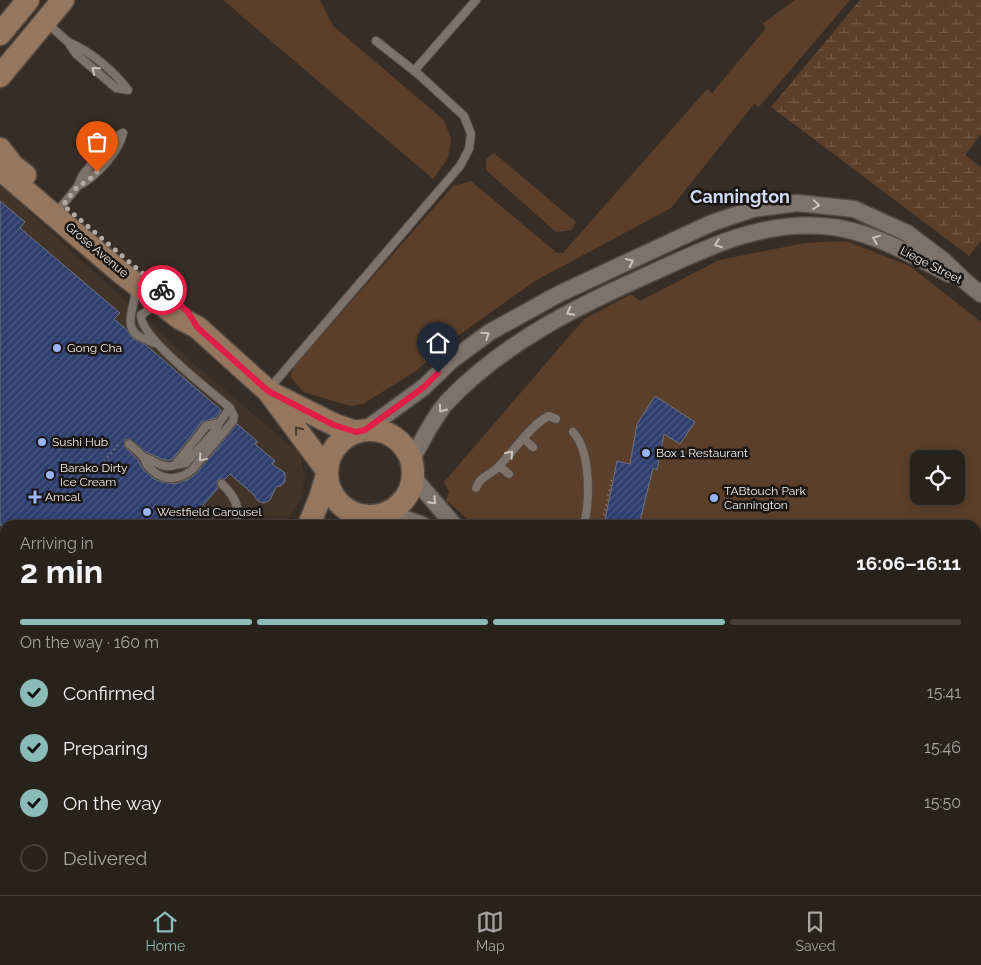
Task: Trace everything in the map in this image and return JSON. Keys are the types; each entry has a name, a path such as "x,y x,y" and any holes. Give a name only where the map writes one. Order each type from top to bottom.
{"street":[{"path":"0,76 11,32 28,0"},
{"path":"11,32 45,22 63,0"},
{"name":"Grose Avenue","path":"0,149 14,166 133,281 181,319 197,327 268,391 326,474"},
{"name":"Grose Avenue","path":"0,169 59,209 188,312 197,327"},
{"name":"Liege Street","path":"360,431 424,387 452,360 490,332 559,294 712,223 753,209 797,203 854,209 908,233 944,261 967,283"},
{"name":"Liege Street","path":"412,468 428,430 446,403 479,373 518,343 563,315 612,290 714,245 753,232 794,225 824,226 855,231 898,248 967,283"},
{"path":"967,283 981,294"},
{"name":"Grose Avenue","path":"268,391 327,421 360,431"},
{"path":"311,520 320,498 328,461 335,446 343,438 360,431 382,431 390,434 403,445 412,468 450,520"},
{"path":"371,518 398,506 403,500 408,493 412,468"},
{"path":"326,474 331,494 342,507 371,518 400,517 409,520"}],"lane":[{"path":"414,71 476,0"},
{"path":"45,22 68,42 76,54 116,88 128,90 121,81 81,47 68,42"},
{"path":"268,391 460,166 469,149 471,134 464,116 414,71 376,41"},
{"path":"59,209 78,186 82,176 114,138 124,134 121,144 109,158 89,180 78,186"},
{"path":"133,281 135,301 129,320 130,326 136,334 156,344"},
{"path":"126,443 143,457 147,465 162,477 177,479 185,476 192,470 233,421 234,416 156,344 140,320 141,315 151,308 169,310"},
{"path":"143,457 152,459 164,467 175,465 206,426 219,422 228,411"},
{"path":"476,488 479,481 499,466 541,419 549,416 556,419"},
{"path":"573,432 583,447 587,498 585,520"},
{"path":"524,439 532,447"},
{"path":"499,466 509,474"},
{"path":"222,484 232,494 237,504 238,520"}],"path":[{"path":"97,467 101,466 126,443"},
{"path":"603,520 613,478"}],"shaded area":[{"name":"Westfield Carousel","path":"0,185 193,363 299,453 305,477 301,498 289,520 0,520"}],"green space":[{"path":"223,0 320,0 333,26 444,120 451,139 448,158 433,179"},
{"path":"795,0 850,0 759,107 754,104 671,208 535,281 445,345 416,371 363,404 351,406 303,392 290,376 295,365 453,186 471,181 557,253 563,253 707,89 712,93 766,28 762,24"},
{"path":"860,0 981,0 981,134 965,155 981,167 981,241 969,256 771,107"},
{"path":"494,153 576,222 572,230 556,232 486,170 486,159"},
{"name":"TABtouch Park Cannington","path":"846,241 910,266 981,322 981,520 468,520 446,500 449,492 444,482 584,319 631,294 640,301 719,260 805,243"}],"building":[{"name":"Westfield Carousel","path":"0,201 25,222 20,228 120,313 114,319 126,329 132,338 146,345 221,410 216,418 202,422 172,460 164,460 146,452 130,439 125,440 124,446 138,460 143,469 154,479 162,482 175,484 189,479 196,474 237,424 258,442 255,444 275,461 272,464 285,473 285,482 276,487 270,500 264,503 258,501 253,494 230,474 225,479 218,480 218,488 190,520 0,520"},
{"name":"Box 1 Restaurant","path":"655,396 695,422 680,444 664,434 657,470 653,468 640,520 605,520 617,461 630,464 637,424"}],"way so far":[{"path":"97,172 89,180 78,186 63,205 162,290"}],"place":[{"name":"Gong Cha","path":"57,348"},
{"name":"Sushi Hub","path":"42,442"},
{"name":"Box 1 Restaurant","path":"646,453"},
{"name":"Barako Dirty Ice Cream","path":"50,475"},
{"name":"Amcal","path":"35,497"},
{"name":"TABtouch Park Cannington","path":"714,498"},
{"name":"Westfield Carousel","path":"147,512"}],"district":[{"name":"Cannington","path":"740,196"}],"route":[{"path":"162,290 188,312 197,327 268,391 334,425 356,432 365,430 424,387 438,373"}]}
